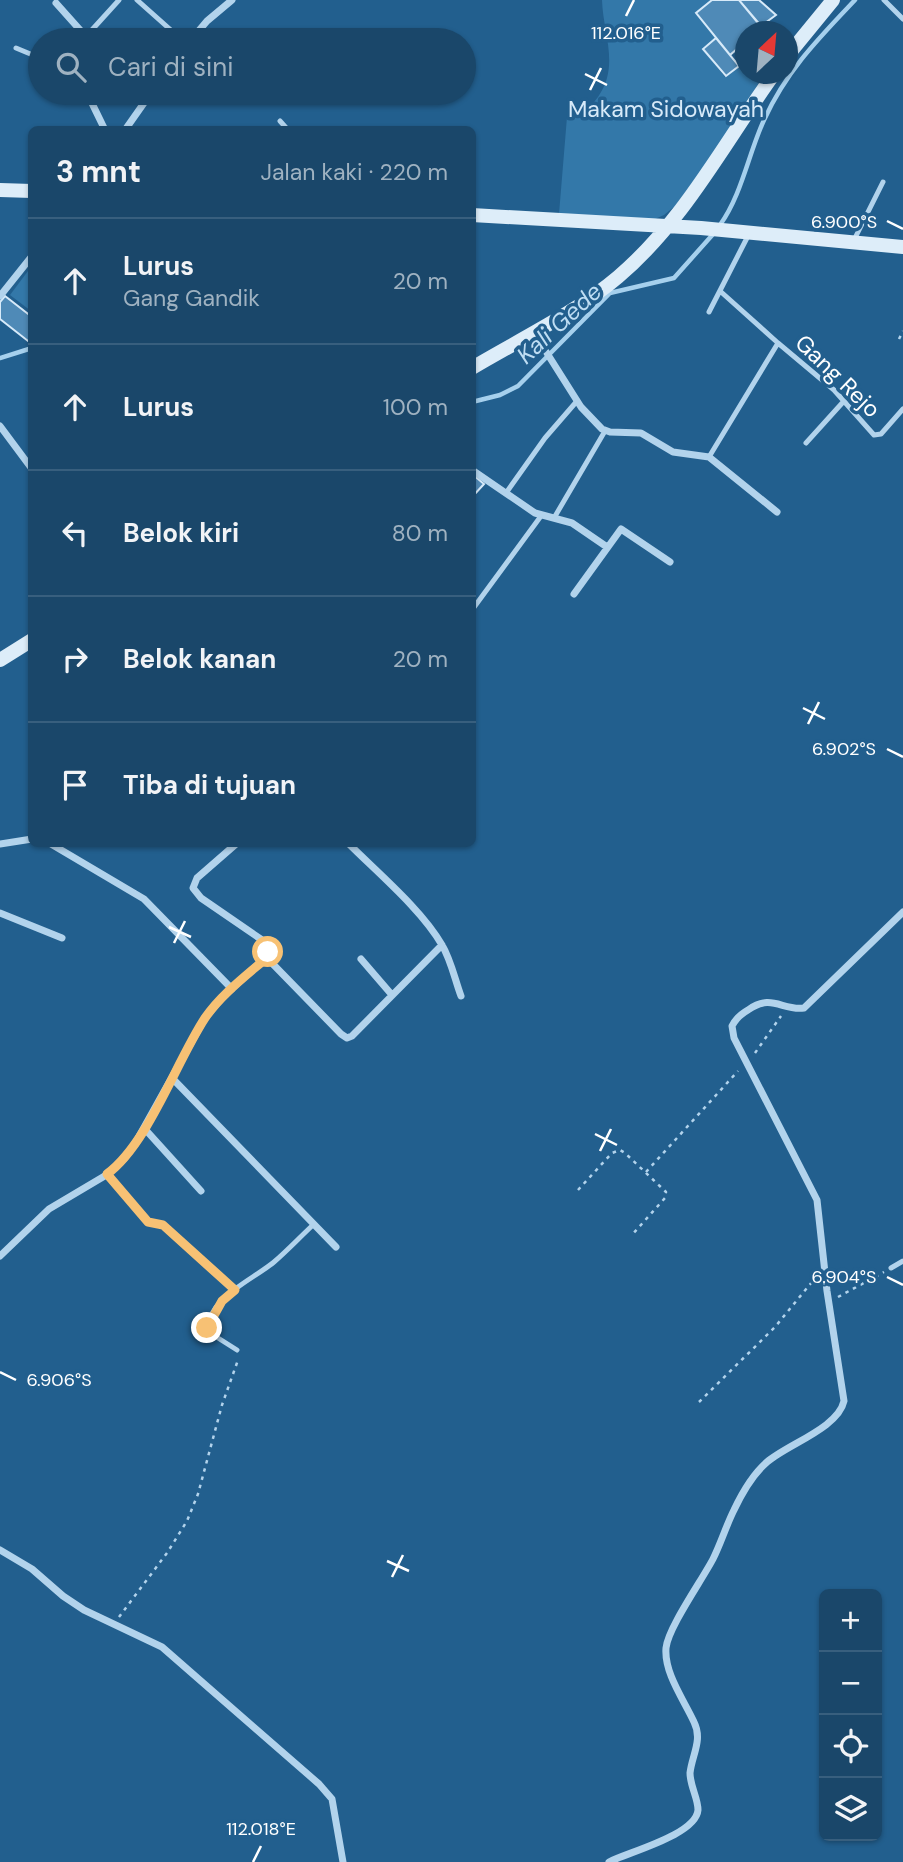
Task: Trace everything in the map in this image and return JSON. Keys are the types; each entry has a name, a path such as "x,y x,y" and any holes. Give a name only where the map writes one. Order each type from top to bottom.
{"street":[{"path":"201,28 232,0"},
{"path":"798,43 833,0"},
{"path":"56,3 78,28"},
{"path":"476,366 611,282 669,226 767,84"},
{"path":"93,105 103,126"},
{"path":"128,126 143,105"},
{"path":"0,190 28,191"},
{"path":"476,215 746,231 903,247"},
{"path":"0,296 28,261"},
{"path":"533,331 577,401 605,431 641,433 673,452 709,457 777,512"},
{"path":"0,426 28,464"},
{"path":"476,473 541,516 572,523 607,547"},
{"path":"574,594 619,530 623,529 670,562"},
{"path":"0,660 28,642"},
{"path":"0,845 28,840"},
{"path":"56,847 144,899 232,989"},
{"path":"0,1256 49,1209 107,1174 124,1159 205,1018 266,957 268,948 265,943 201,898 193,888 197,878 233,847"},
{"path":"352,847 414,910 442,945 461,996"},
{"path":"609,1862 664,1840 687,1825 697,1814 690,1774 698,1733 669,1668 667,1642 713,1558 735,1507 755,1474 776,1456 833,1419 843,1406 844,1387 828,1302 817,1200 732,1034 733,1022 759,1003 770,1002 804,1008 903,912"},
{"path":"0,913 62,937"},
{"path":"266,957 347,1038 442,945"},
{"path":"361,959 393,995"},
{"path":"172,1078 336,1247"},
{"path":"144,1128 201,1191"},
{"path":"0,1550 32,1569 72,1603 162,1647 324,1788 332,1799 343,1862"}],"lane":[{"path":"94,28 119,0"},
{"path":"137,0 168,28"},
{"path":"884,0 903,19"},
{"path":"16,48 28,53"},
{"path":"280,121 284,126"},
{"path":"853,242 883,182"},
{"path":"709,312 746,231"},
{"name":"Gang Rejo","path":"720,291 844,401 876,436 903,409"},
{"path":"709,457 778,343"},
{"path":"506,493 545,438 577,401"},
{"path":"806,443 844,401"},
{"path":"554,518 605,431"},
{"path":"476,605 541,516"},
{"path":"107,1174 148,1222 163,1225 235,1290"},
{"path":"237,1350 207,1330 222,1301 277,1260 314,1224"},
{"path":"891,1268 903,1261"}],"path":[{"path":"899,339 903,331"},
{"path":"646,1172 765,1041 787,1006"},
{"path":"578,1190 617,1150 622,1151 664,1188 666,1195 631,1236"},
{"path":"699,1402 775,1327 824,1266"},
{"path":"828,1302 891,1268"},
{"path":"113,1625 171,1546 191,1512 222,1405 240,1356 237,1350"}],"green space":[{"name":"Makam Sidowayah","path":"602,0 711,0 695,13 716,38 703,49 725,77 735,69 735,84 758,84 712,156 675,206 655,219 559,214 567,117 585,111 591,105 605,85 608,74 609,50"},
{"path":"28,271 28,309 10,295"}],"building":[{"path":"712,0 739,0 756,21 735,21 735,51 730,55 696,13"},
{"path":"739,0 759,0 776,15 768,21 757,21"},
{"path":"716,38 735,61 735,69 726,76 703,49"},
{"path":"5,296 28,314 28,341 0,319 0,302"},
{"path":"476,477 484,484 476,493"}],"waterway":[{"name":"Kali Gede","path":"720,225 734,200 758,133 773,102 793,70 855,0"},
{"name":"Kali Gede","path":"476,401 500,395 518,386 610,293 674,278 715,232"},
{"name":"Kali Gede","path":"0,358 28,349"}],"route":[{"path":"207,1328 222,1301 235,1290 163,1225 148,1222 107,1174 124,1159 137,1140 205,1018 220,999 263,961 268,952"}]}
